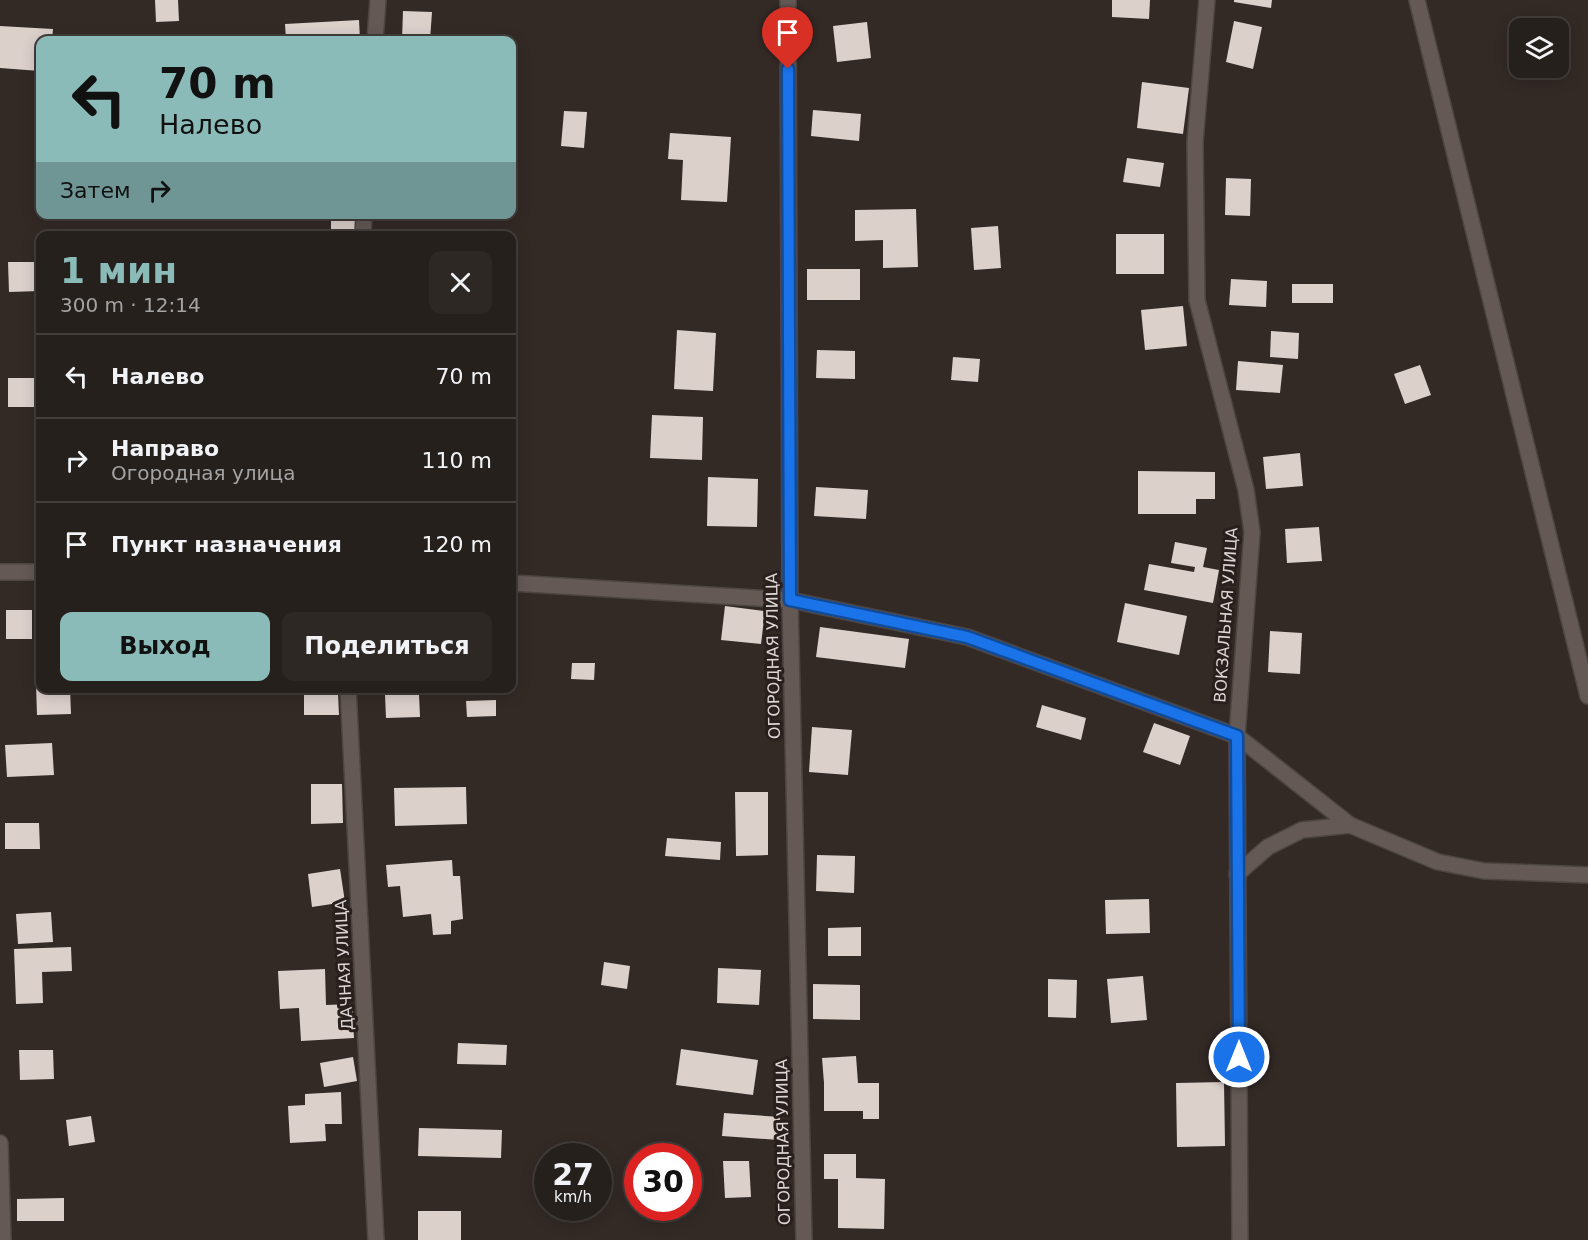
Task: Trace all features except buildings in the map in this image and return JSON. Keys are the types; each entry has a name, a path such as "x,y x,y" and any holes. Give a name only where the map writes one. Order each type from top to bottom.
{"street":[{"path":"375,36 378,0"},
{"name":"ОГОРОДНАЯ УЛИЦА","path":"788,0 790,600 804,1240"},
{"name":"ВОКЗАЛЬНАЯ УЛИЦА","path":"1207,0 1195,142 1197,300 1246,490 1252,532 1237,736 1240,1240"},
{"path":"1417,0 1588,696"},
{"path":"0,572 36,572"},
{"path":"516,583 790,600 967,637 1237,736 1350,825 1438,862 1484,871 1588,875"},
{"name":"ДАЧНАЯ УЛИЦА","path":"348,693 376,1240"},
{"path":"1238,874 1268,847 1302,830 1350,825"},
{"path":"0,1143 3,1240"}],"route":[{"path":"788,69 790,600 967,637 1237,736 1239,1057"}]}
